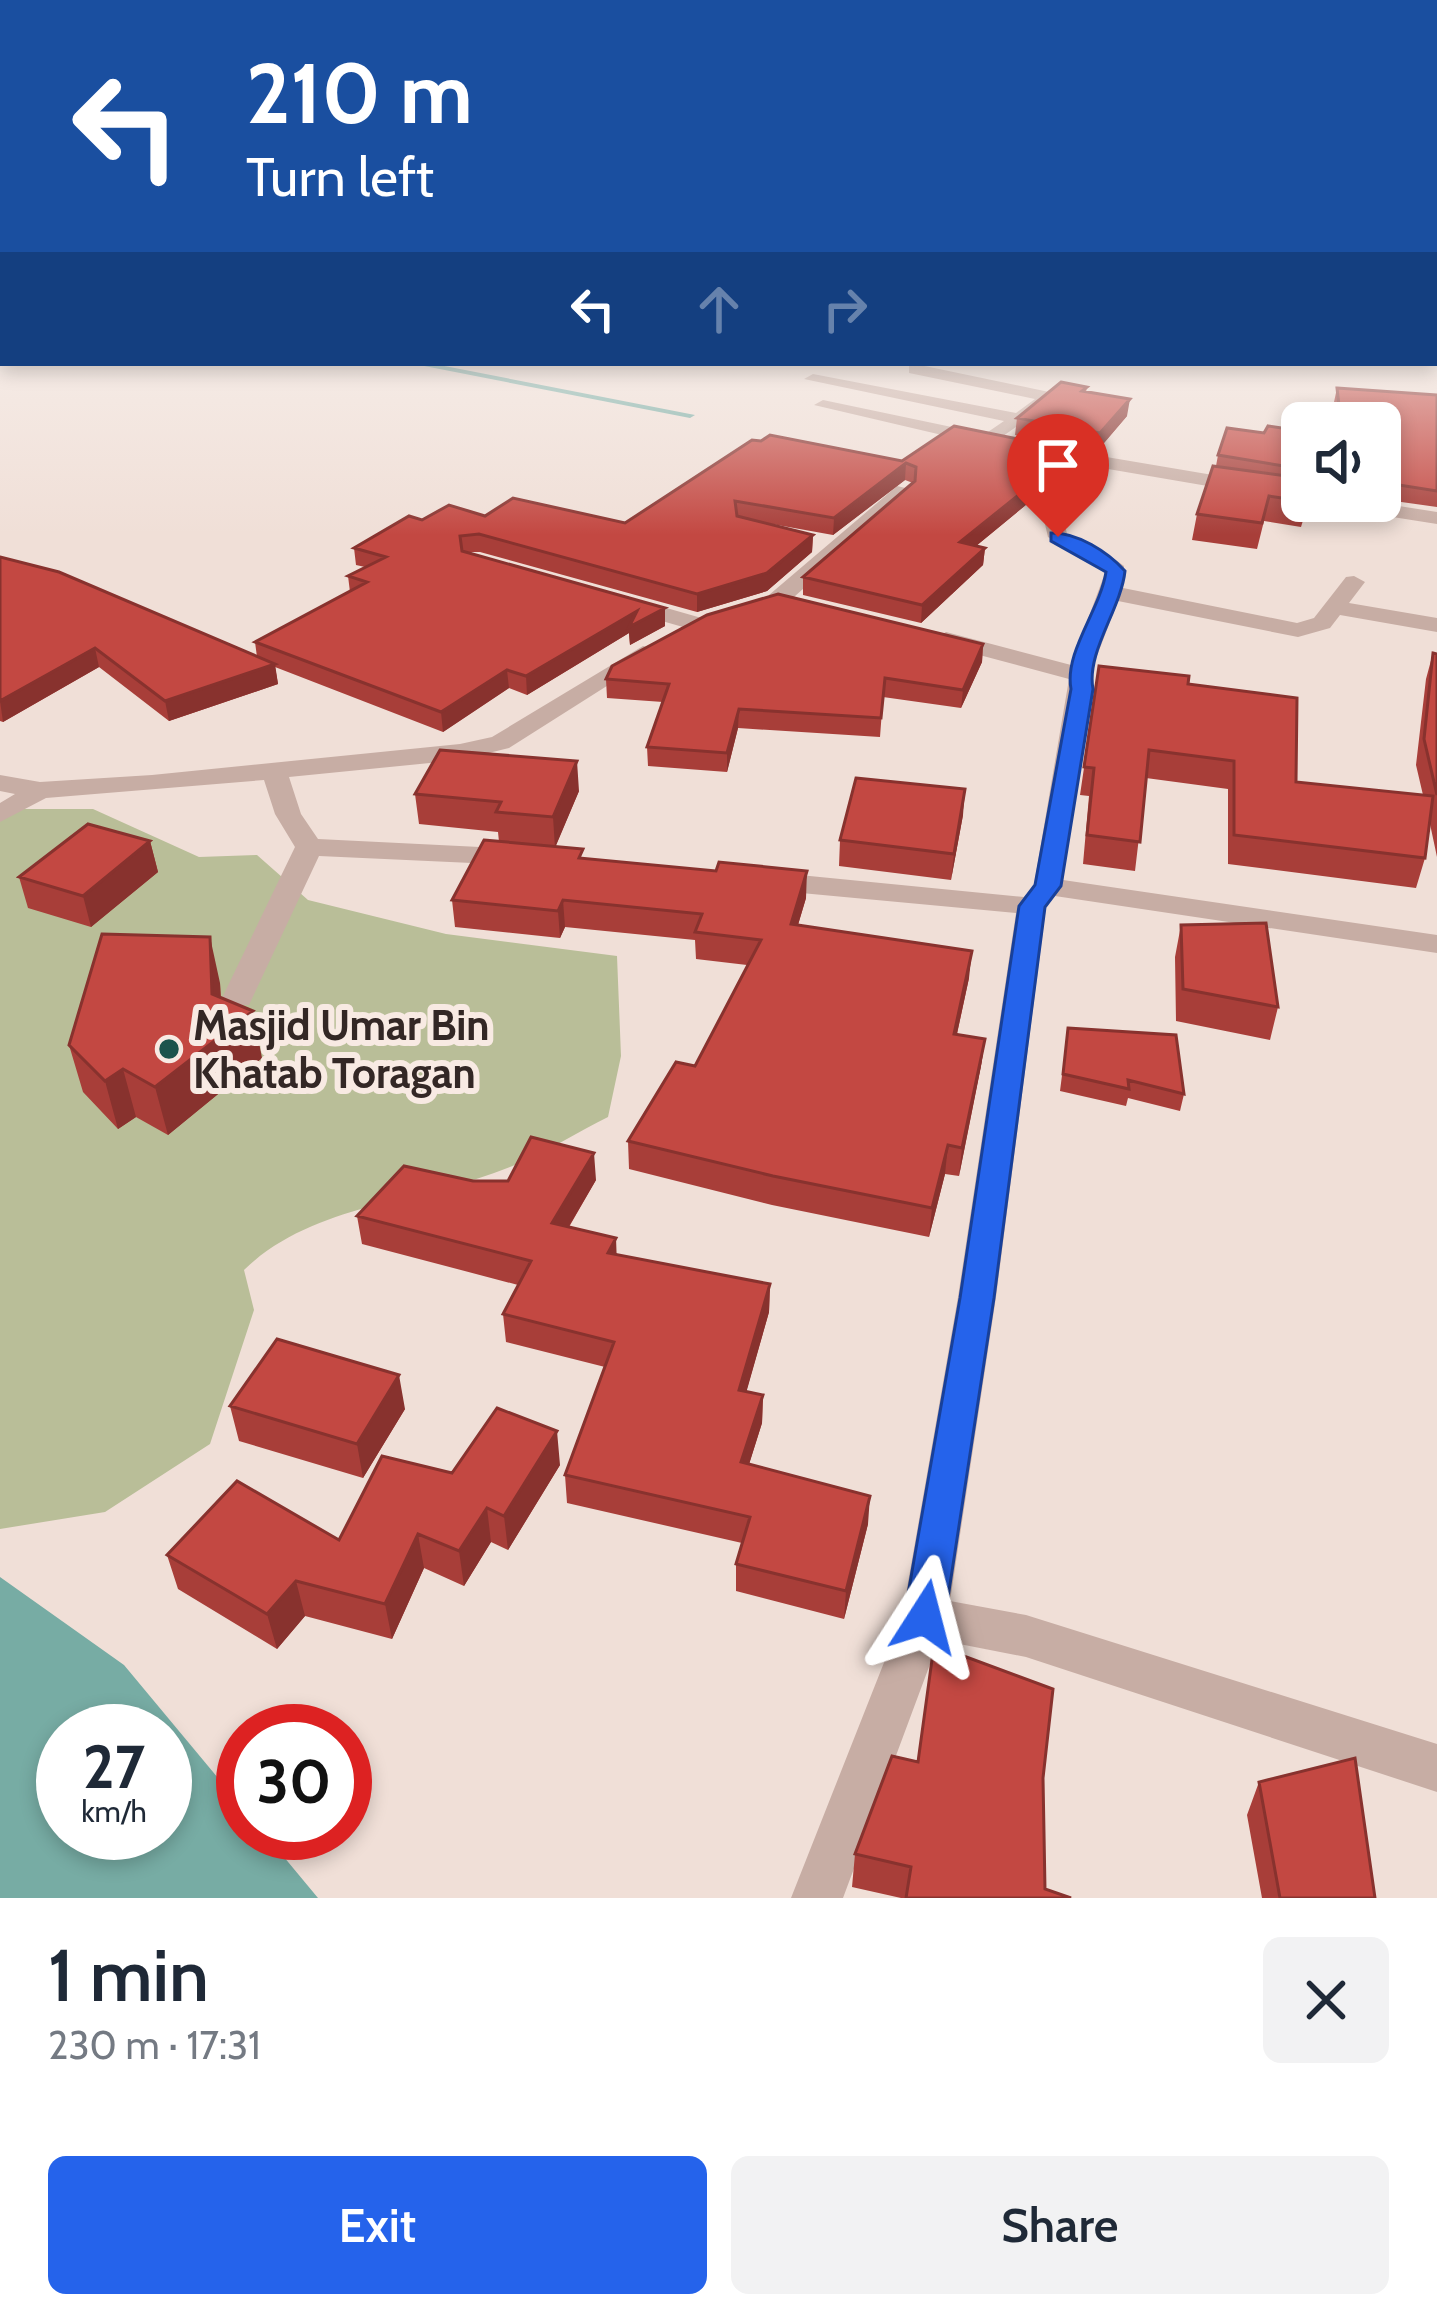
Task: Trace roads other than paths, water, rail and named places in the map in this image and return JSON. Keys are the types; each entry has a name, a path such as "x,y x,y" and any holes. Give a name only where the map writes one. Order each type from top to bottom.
{"street":[{"path":"823,405 999,442 1019,419 1049,397 915,369"},
{"path":"813,379 1019,419"},
{"path":"818,1898 925,1617 1040,896 1082,689 1079,674 1113,593 1116,571 1098,556 1058,537 1053,515 1056,454 1281,492"},
{"path":"778,604 904,490"},
{"path":"1401,512 1437,518"},
{"path":"814,542 836,547"},
{"path":"1113,593 1298,630 1322,623 1354,582"},
{"path":"0,783 40,790 460,752 500,743 612,669 706,621 607,598"},
{"path":"1336,608 1437,626"},
{"path":"912,631 1079,674"},
{"path":"273,768 288,814 309,848"},
{"path":"0,814 40,790"},
{"path":"309,848 449,850 542,860"},
{"path":"238,998 309,848"},
{"path":"729,878 1040,896 1437,944"},
{"path":"925,1617 1026,1636 1437,1768"}],"water":[{"path":"0,1577 124,1665 156,1704 36,1704 36,1860 192,1860 192,1747 216,1776 216,1860 286,1860 318,1898 0,1898"}],"waterway":[{"path":"430,366 690,415"}],"place":[{"name":"Masjid Umar Bin Khatab Toragan","path":"169,1049"}]}
